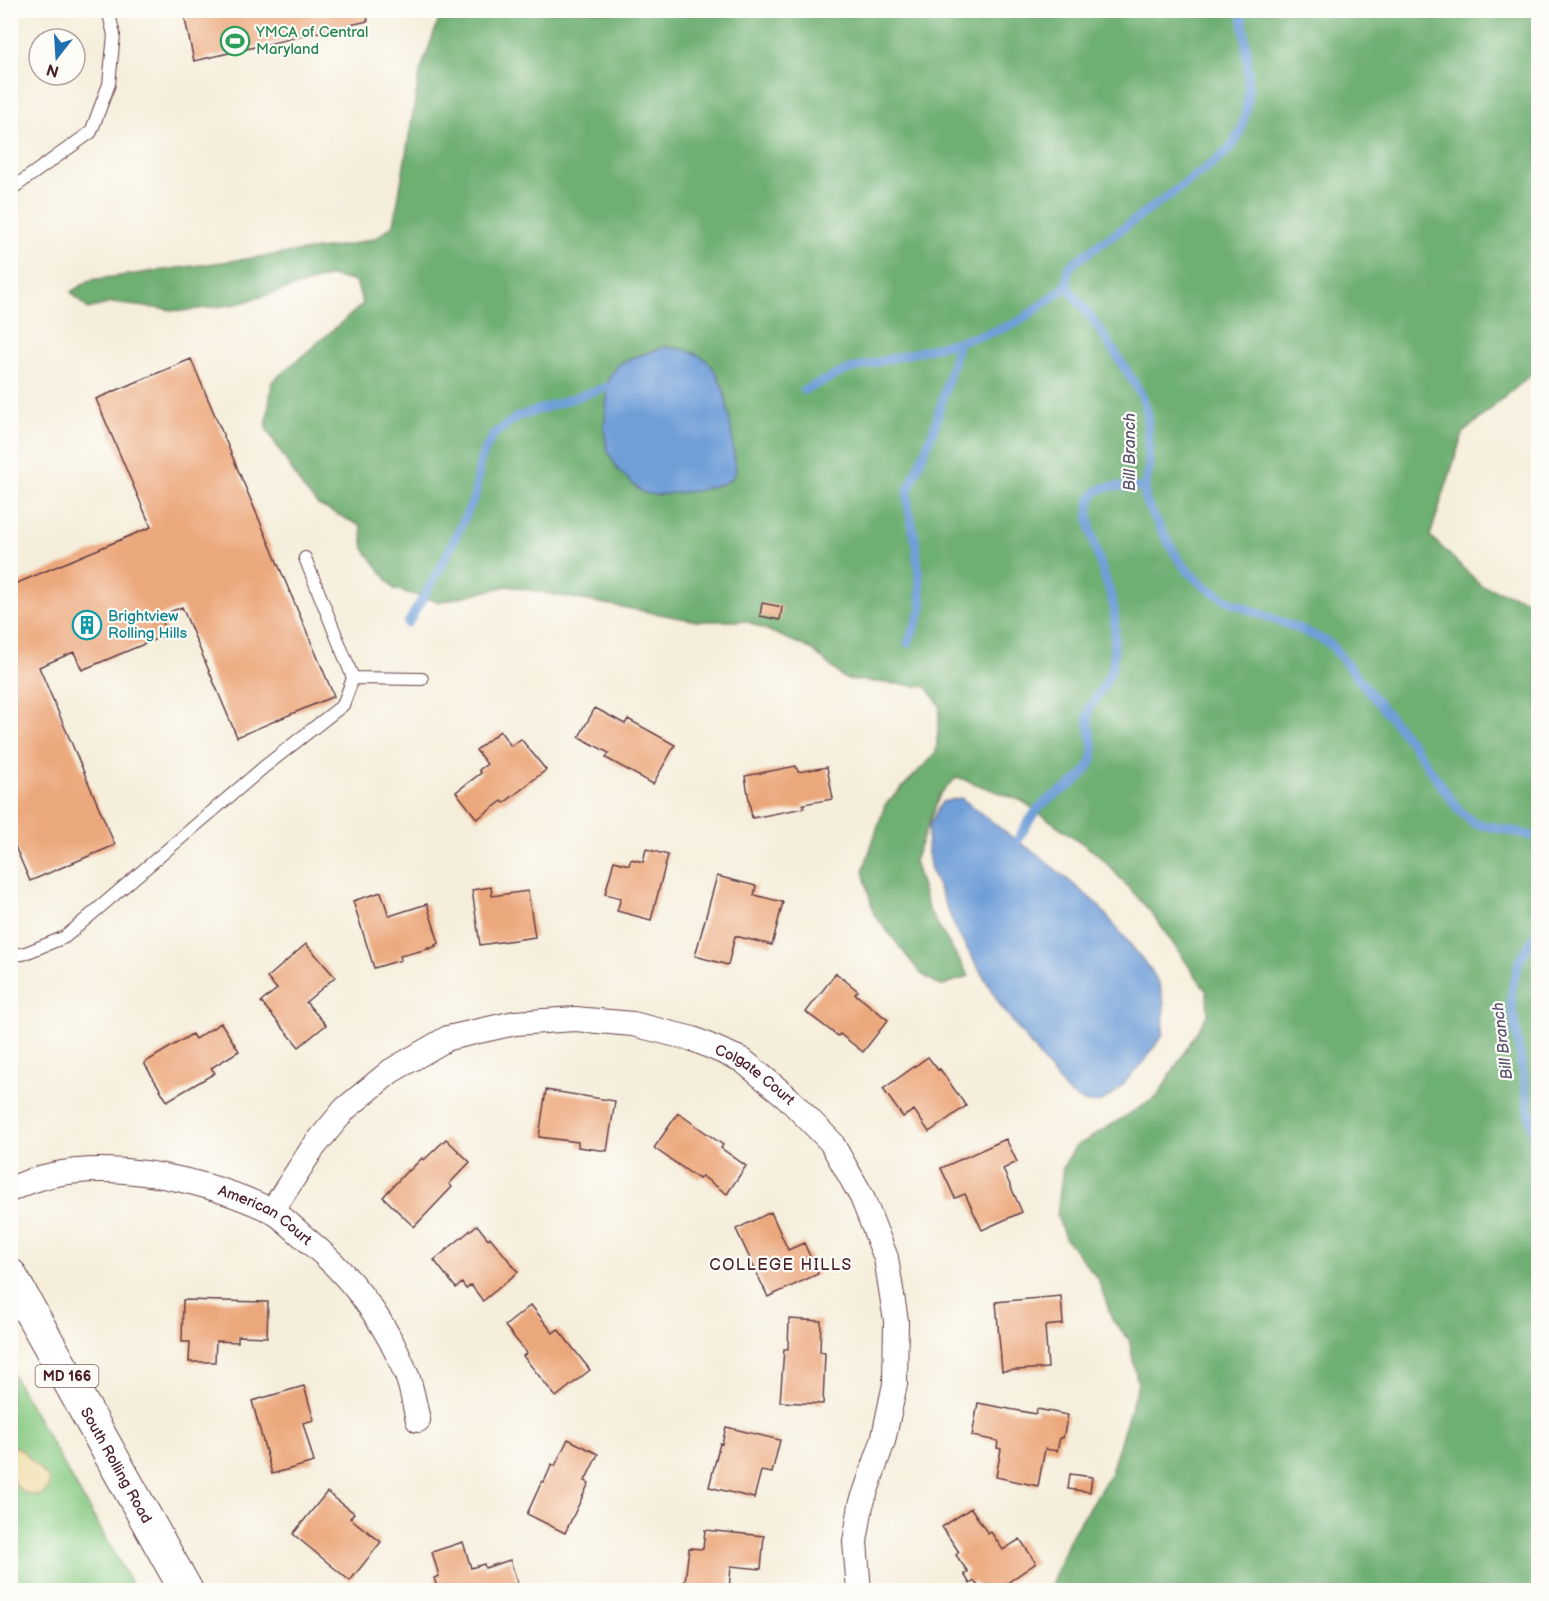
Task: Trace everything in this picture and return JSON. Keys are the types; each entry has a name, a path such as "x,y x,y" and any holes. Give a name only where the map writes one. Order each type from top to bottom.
{"main road":[{"name":"South Rolling Road","path":"10,1275 186,1590"}],"street":[{"name":"Colgate Court","path":"272,1211 312,1149 345,1108 391,1071 448,1038 515,1023 575,1019 643,1026 693,1039 742,1060 787,1097 831,1142 862,1197 886,1258 896,1321 895,1384 883,1441 861,1505 855,1542 859,1590"},
{"name":"American Court","path":"10,1190 25,1182 66,1172 120,1170 170,1176 215,1188 272,1211 332,1262 353,1284 382,1323 406,1373 418,1419"}],"lane":[{"path":"10,190 91,132 109,84 114,35 108,10"},
{"path":"10,955 23,954 65,937 264,767 343,705 353,678 305,558"},
{"path":"353,678 422,679"}],"green space":[{"path":"442,11 1532,11 1538,40 1538,364 1535,371 1463,433 1430,536 1482,586 1538,603 1538,1590 1049,1590 1071,1536 1110,1475 1138,1384 1129,1339 1113,1321 1098,1279 1065,1238 1057,1216 1063,1167 1075,1147 1157,1097 1208,1014 1207,992 1151,912 1100,856 1022,801 957,777 940,794 914,861 929,911 969,976 941,986 921,974 874,914 863,871 885,805 936,753 940,706 927,687 845,679 811,649 746,621 697,621 508,586 439,602 394,589 364,549 361,526 318,505 302,487 266,428 272,382 363,304 356,282 331,276 237,304 182,311 111,303 88,309 71,292 90,280 348,245 376,238 394,224 420,72","holes":["665,347 718,375 726,399 734,476 604,429 609,377 632,358"]},
{"path":"10,1370 135,1590 11,1590"}],"sand":[{"path":"11,1444 23,1451 47,1477 48,1486 42,1495 31,1495 17,1487 11,1471"}],"water":[{"path":"665,347 688,351 704,359 715,371 721,383 728,412 736,469 734,476 725,483 696,491 655,495 642,492 618,470 607,449 604,429 609,377 619,364"},
{"path":"961,798 1036,853 1097,904 1151,970 1160,986 1164,1004 1163,1034 1146,1059 1115,1093 1100,1102 1088,1103 1066,1091 1001,1006 957,932 931,870 927,848 929,826 942,802"}],"building":[{"name":"YMCA of Central Maryland","path":"183,10 366,10 368,21 194,61"},
{"name":"Brightview Rolling Hills","path":"191,359 334,696 237,737 182,607 160,616 168,634 82,670 74,652 39,667 115,845 30,881 10,835 10,586 151,527 96,399"},
{"path":"762,603 782,607 780,620 760,616"},
{"path":"595,708 625,724 628,719 675,745 653,784 606,758 609,753 579,737"},
{"path":"500,731 511,746 521,739 546,770 504,803 502,801 477,819 456,792 481,773 479,770 487,764 476,750"},
{"path":"796,766 798,772 827,767 833,799 803,804 804,808 752,818 745,776"},
{"path":"646,849 668,855 651,920 617,911 621,898 605,894 614,861 629,865 631,859 643,862"},
{"path":"717,876 756,886 754,895 783,902 772,945 735,936 728,965 695,956"},
{"path":"491,887 492,896 528,891 535,937 480,945 472,890"},
{"path":"381,892 389,916 427,904 439,943 429,949 428,946 428,949 400,956 401,960 374,968 353,901"},
{"path":"306,944 335,977 306,1002 326,1025 299,1047 261,1002 277,989 267,978"},
{"path":"836,973 858,991 855,994 888,1020 863,1052 806,1012"},
{"path":"221,1023 239,1051 211,1068 215,1073 167,1101 144,1063 192,1034 195,1039"},
{"path":"928,1057 938,1070 940,1069 966,1106 929,1132 914,1110 903,1117 883,1089"},
{"path":"546,1090 615,1101 607,1151 578,1147 578,1142 539,1137"},
{"path":"678,1113 723,1145 721,1148 746,1166 727,1194 702,1176 699,1179 654,1148"},
{"path":"446,1139 470,1162 449,1184 452,1187 414,1227 383,1197 408,1170 422,1158 424,1160"},
{"path":"1006,1139 1017,1162 1003,1169 1022,1212 982,1230 965,1194 955,1198 941,1168"},
{"path":"771,1212 788,1250 804,1243 818,1274 768,1297 736,1229"},
{"path":"477,1225 488,1239 490,1237 518,1272 483,1301 471,1285 466,1289 462,1283 456,1288 434,1260"},
{"path":"1061,1296 1063,1324 1045,1326 1048,1368 1002,1371 996,1302"},
{"path":"183,1300 268,1302 267,1337 238,1336 238,1342 216,1341 215,1362 189,1362 190,1342 182,1342"},
{"path":"531,1305 553,1333 558,1329 590,1370 556,1397 523,1356 527,1353 505,1326"},
{"path":"789,1319 821,1321 820,1352 825,1353 823,1404 780,1402 784,1349 788,1349"},
{"path":"304,1386 314,1420 303,1423 314,1462 272,1474 252,1401"},
{"path":"978,1403 1036,1414 1037,1409 1068,1415 1063,1438 1060,1438 1057,1451 1045,1449 1038,1486 996,1477 1001,1449 997,1448 998,1441 972,1436"},
{"path":"726,1427 780,1440 772,1473 761,1471 754,1498 709,1487"},
{"path":"568,1439 598,1454 585,1481 589,1483 565,1533 527,1514 542,1481 544,1482 552,1464 555,1466"},
{"path":"1070,1474 1092,1477 1090,1492 1068,1489"},
{"path":"327,1492 354,1513 350,1518 381,1542 350,1581 293,1534"},
{"path":"971,1508 988,1534 991,1532 1003,1550 1020,1539 1036,1563 997,1590 981,1590 974,1581 970,1584 964,1574 968,1572 956,1555 959,1552 942,1527"},
{"path":"705,1530 764,1536 761,1569 731,1566 729,1590 684,1590 689,1548 703,1549"},
{"path":"463,1542 471,1568 484,1564 485,1568 510,1560 520,1590 438,1590 434,1578 439,1576 432,1552"}],"waterway":[{"name":"Bill Branch","path":"1241,10 1247,57 1248,91 1243,122 1238,136 1224,154 1213,163 1076,261 1068,269 1067,286 1099,328 1140,392 1147,411 1149,469 1145,500 1182,564 1197,580 1232,602 1330,644 1413,745 1458,809 1473,823 1538,837"},
{"path":"804,390 847,370 987,334 1017,323 1067,286"},
{"path":"908,643 922,609 908,491 934,429 959,341"},
{"path":"408,623 442,565 475,496 480,461 493,435 517,417 607,387"},
{"path":"1017,841 1040,807 1081,777 1093,757 1093,743 1088,723 1089,709 1112,669 1115,630 1112,598 1091,532 1090,503 1095,493 1105,488 1118,486 1145,488"},
{"name":"Bill Branch","path":"1538,932 1518,964 1511,1001 1535,1146 1538,1187"}],"place":[{"name":"YMCA of Central Maryland","path":"235,41"},
{"name":"Brightview Rolling Hills","path":"87,625"}],"district":[{"name":"COLLEGE HILLS","path":"781,1265"}]}
